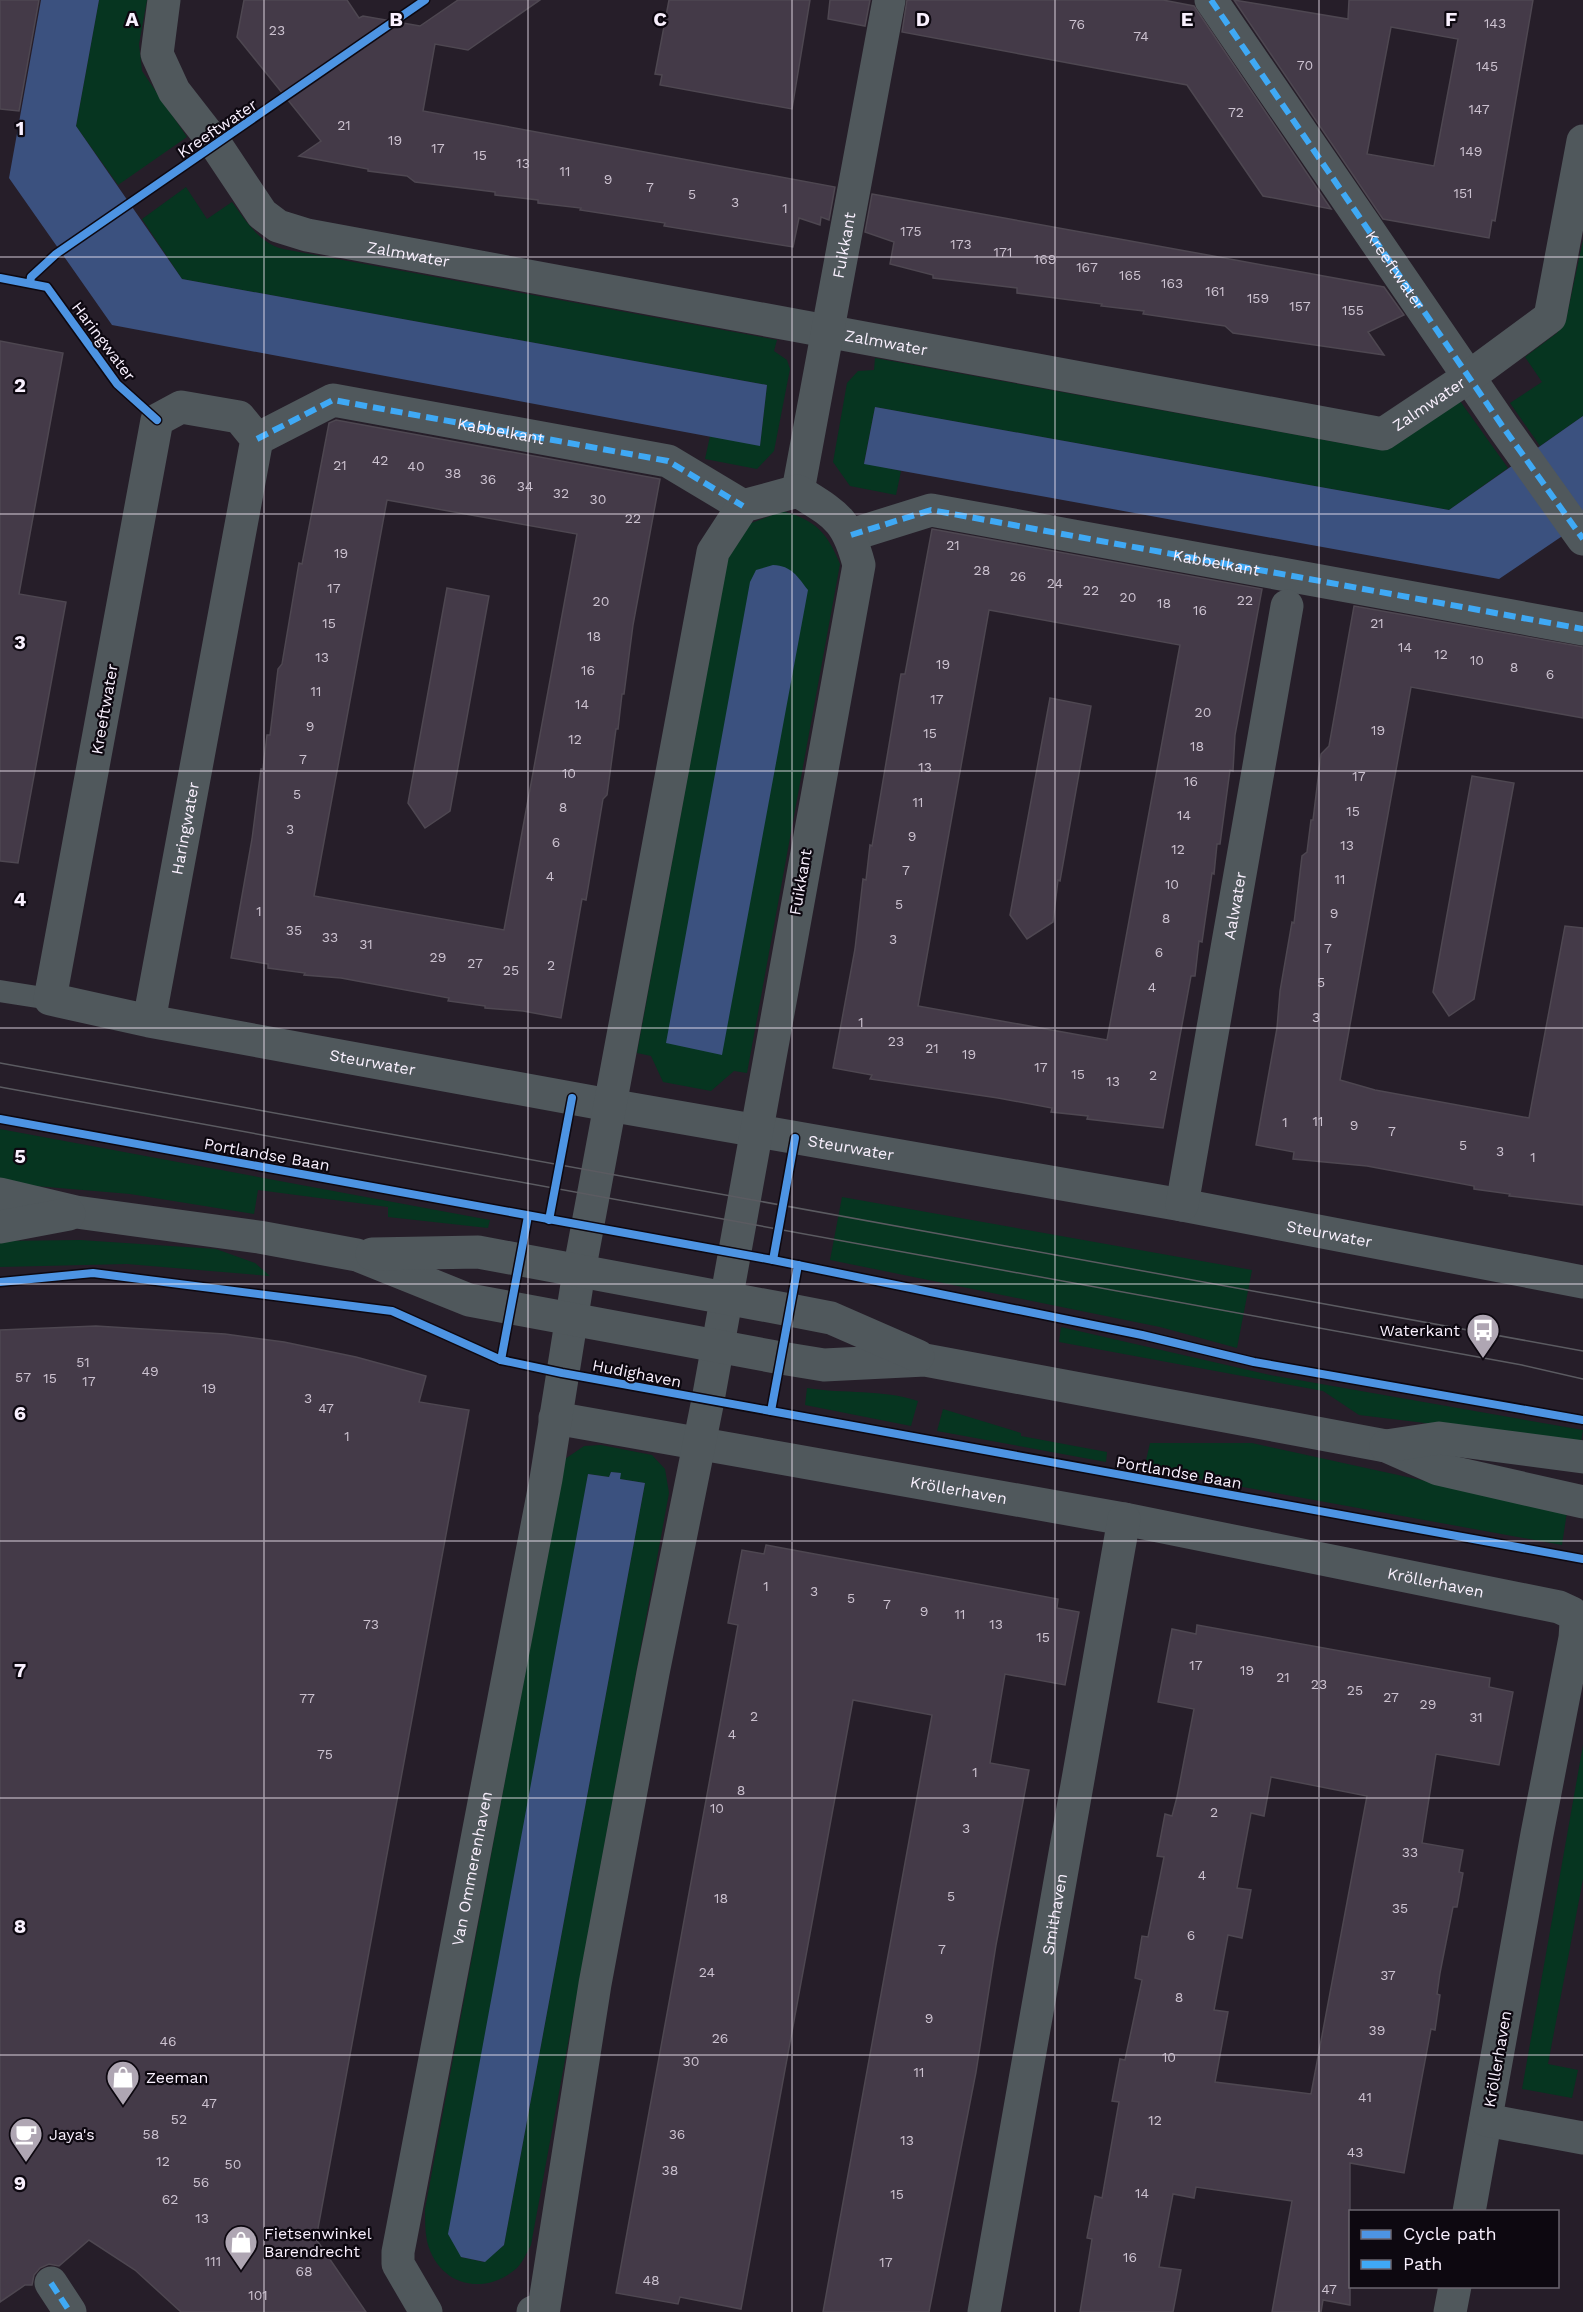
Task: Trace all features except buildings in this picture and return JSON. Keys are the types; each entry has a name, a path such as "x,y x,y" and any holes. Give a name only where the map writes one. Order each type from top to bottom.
{"street":[{"name":"Zalmwater","path":"164,0 157,54 174,91 216,145 262,214 278,226 319,237 1383,434 1470,376 1550,317 1583,141"},
{"name":"Fuikkant","path":"725,1299 754,1130 859,565 851,535 836,515 798,491 889,0"},
{"name":"Kreeftwater","path":"1211,0 1503,427 1581,536"},
{"name":"Kabbelkant","path":"257,439 333,400 668,461 743,506"},
{"name":"Kreeftwater","path":"50,999 157,420 181,407 239,417 257,439"},
{"name":"Haringwater","path":"149,1021 257,439"},
{"path":"571,1319 713,552 743,506 798,491"},
{"name":"Kabbelkant","path":"851,535 931,510 1583,629"},
{"name":"Aalwater","path":"1182,1205 1287,606"},
{"name":"Steurwater","path":"50,999 149,1021 609,1105 1182,1205 1583,1282"},
{"path":"0,1194 76,1212 259,1237 357,1255 469,1300 571,1319 824,1365 925,1360 1386,1446 1438,1469 1583,1502"},
{"path":"0,1227 76,1212"},
{"path":"357,1255 478,1252 831,1318 925,1360"},
{"path":"541,2311 595,1984 725,1299"},
{"name":"Van Ommerenhaven","path":"426,2312 398,2264 398,2252 543,1490 571,1319"},
{"path":"555,1418 699,1445"},
{"path":"1386,1446 1439,1438 1583,1457"},
{"name":"Kröllerhaven","path":"699,1445 1124,1519 1559,1607 1572,1613 1576,1623 1575,1638 1469,2210"},
{"name":"Smithaven","path":"984,2312 1124,1519"},
{"path":"1486,2120 1583,2138"},
{"path":"51,2283 70,2312"},
{"path":"1450,2312 1455,2288"}],"lane":[{"path":"0,991 50,999"}],"green space":[{"path":"99,0 147,0 139,44 142,71 187,137 118,185 76,126"},
{"path":"186,187 207,219 232,202 260,236 274,246 283,249 777,340 774,351 787,360 790,369 774,451 757,469 705,459 710,436 760,445 767,385 182,279 142,219"},
{"path":"1583,240 1583,416 1540,446 1510,403 1542,382 1525,357 1557,333 1566,320"},
{"path":"875,358 1363,447 1383,447 1460,401 1508,468 1449,510 875,407 864,463 901,471 896,495 850,486 833,462 847,383 858,371 874,370"},
{"path":"783,511 804,519 819,529 840,564 747,1073 734,1071 711,1091 663,1082 651,1056 637,1053 728,557 746,525"},
{"path":"0,1129 490,1220 488,1228 388,1217 388,1207 258,1190 254,1214 130,1194 0,1183"},
{"path":"842,1197 1252,1270 1237,1348 1160,1327 830,1260"},
{"path":"80,1240 216,1249 255,1263 270,1276 127,1264 0,1267 0,1241"},
{"path":"1061,1327 1270,1375 1583,1430 1581,1442 1359,1415 1323,1391 1059,1342"},
{"path":"807,1388 877,1393 918,1401 911,1426 805,1405"},
{"path":"943,1409 1021,1433 1021,1436 1107,1452 1106,1462 937,1431"},
{"path":"1150,1443 1252,1443 1567,1512 1562,1545 1144,1469"},
{"path":"601,1445 652,1455 665,1469 669,1493 531,2245 517,2268 504,2277 477,2284 452,2277 441,2268 427,2241 425,2209 565,1459 584,1446","holes":["611,1472 620,1473 620,1479 645,1483 504,2245 484,2262 461,2257 588,1474 609,1477"]},
{"path":"1583,1745 1583,1879 1548,2064 1578,2070 1572,2098 1522,2089"}],"water":[{"path":"41,0 99,0 76,126 182,279 767,385 760,446 112,325 9,178"},
{"path":"875,407 1449,510 1583,416 1583,522 1499,579 864,464"},
{"path":"773,565 790,570 808,590 722,1055 666,1043 750,582 756,570"},
{"path":"611,1472 621,1473 620,1479 645,1483 504,2245 485,2262 461,2257 448,2234 588,1474 609,1477"}],"tram line":[{"path":"0,1063 1583,1351"},
{"path":"0,1087 1522,1365 1583,1379"}],"marked path":[{"path":"1211,0 1503,427 1583,539"},
{"path":"257,439 333,400 668,461 743,506"},
{"path":"851,535 931,510 1583,629"},
{"path":"51,2283 70,2312"}],"cycle path":[{"path":"30,283 31,277 56,254 425,0"},
{"path":"0,278 47,287 117,384 157,420"},
{"path":"549,1220 572,1098"},
{"name":"Portlandse Baan","path":"0,1119 773,1260 1142,1335 1254,1362 1583,1420"},
{"path":"773,1260 795,1138"},
{"path":"501,1360 528,1216"},
{"path":"771,1411 798,1265"},
{"name":"Hudighaven","path":"0,1282 93,1273 392,1311 501,1360 562,1373 1583,1559"}],"place":[{"name":"Waterkant","path":"1483,1359"},
{"name":"Zeeman","path":"123,2106"},
{"name":"Jaya's","path":"26,2163"},
{"name":"Fietsenwinkel Barendrecht","path":"241,2271"}]}
